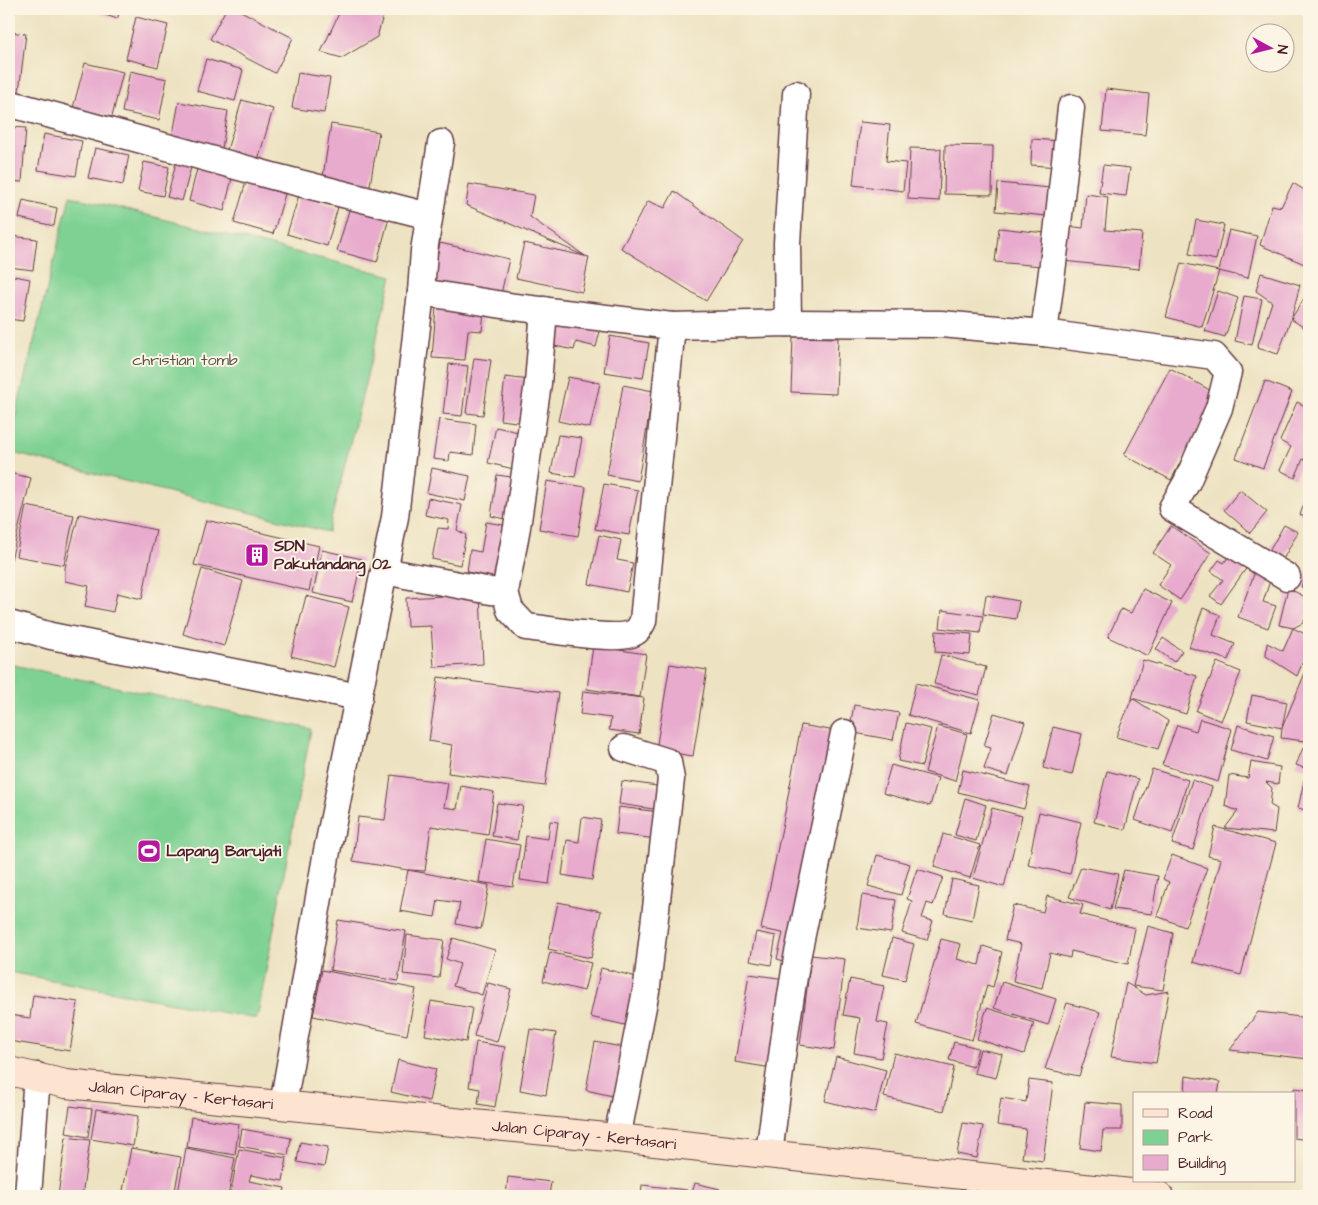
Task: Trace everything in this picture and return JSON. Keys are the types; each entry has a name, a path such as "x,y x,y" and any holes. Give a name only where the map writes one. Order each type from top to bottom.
{"main road":[{"name":"Jalan Ciparay - Kertasari","path":"9,1071 66,1084 769,1153 1122,1194 1159,1196"}],"street":[{"path":"788,323 787,243 796,94"},
{"path":"9,105 33,109 272,176 429,216"},
{"path":"1044,333 1058,233 1071,108"},
{"path":"283,1105 327,851 395,517 422,292 424,250 441,143"},
{"path":"422,292 516,307 672,326 788,323 941,324 1044,333 1214,356 1228,372 1219,408 1187,482 1172,508 1286,577"},
{"path":"544,310 538,383 517,527 505,592 510,610 526,627 605,636 622,636 640,629 643,621 672,326"},
{"path":"384,571 505,592"},
{"path":"9,624 51,636 359,696"},
{"path":"769,1153 797,958 844,733"},
{"path":"618,1138 647,986 671,779 668,762 624,748"},
{"path":"28,1196 37,1076"}],"green space":[{"name":"christian tomb","path":"70,196 392,276 328,532 9,452 9,441"},
{"name":"Lapang Barujati","path":"9,664 311,729 257,1019 9,972"}],"building":[{"path":"89,9 121,9 117,19"},
{"path":"226,9 237,9 293,38 275,73 210,39"},
{"path":"341,9 385,9 377,37 342,58 321,52"},
{"path":"136,17 168,25 158,67 126,59"},
{"path":"9,32 26,34 18,100 9,99"},
{"path":"206,59 243,70 235,101 197,91"},
{"path":"85,63 123,72 112,117 73,108"},
{"path":"130,71 167,79 159,120 122,112"},
{"path":"298,73 330,78 324,113 292,108"},
{"path":"1106,89 1149,94 1145,135 1102,131"},
{"path":"242,100 273,109 258,160 227,150"},
{"path":"179,102 228,111 222,148 172,139"},
{"path":"860,122 890,125 886,161 906,163 903,191 853,185"},
{"path":"331,124 379,132 369,191 322,183"},
{"path":"9,127 26,128 22,182 9,181"},
{"path":"44,134 82,141 76,176 38,170"},
{"path":"1032,139 1061,141 1059,167 1031,165"},
{"path":"945,145 993,146 992,195 944,194"},
{"path":"95,148 129,155 123,185 88,178"},
{"path":"910,148 941,149 939,201 908,199"},
{"path":"177,159 192,164 182,201 167,197"},
{"path":"144,162 169,167 163,196 138,191"},
{"path":"1103,165 1130,168 1126,196 1099,193"},
{"path":"197,169 232,178 224,211 189,201"},
{"path":"246,182 285,194 273,234 234,223"},
{"path":"998,183 1050,188 1047,216 996,211"},
{"path":"1293,183 1309,193 1309,266 1260,245 1272,205 1281,207"},
{"path":"469,184 534,195 530,217 585,256 466,205"},
{"path":"674,191 743,241 706,301 621,248 648,201 665,208"},
{"path":"1086,194 1108,197 1105,230 1142,233 1139,269 1063,261 1067,226 1083,228"},
{"path":"299,195 338,207 327,246 287,234"},
{"path":"23,200 57,208 54,226 19,218"},
{"path":"350,207 389,218 377,262 337,251"},
{"path":"1196,220 1224,225 1216,260 1189,254"},
{"path":"999,228 1045,233 1042,266 995,262"},
{"path":"1229,230 1257,236 1248,278 1219,271"},
{"path":"11,236 37,239 33,270 9,267"},
{"path":"440,243 509,259 500,298 431,282"},
{"path":"524,243 589,257 582,292 516,278"},
{"path":"1181,263 1219,271 1202,327 1166,317"},
{"path":"1261,273 1300,285 1291,319 1278,354 1257,348 1272,302 1256,291"},
{"path":"9,275 30,279 23,321 9,319"},
{"path":"1218,291 1238,298 1225,337 1205,331"},
{"path":"1244,296 1262,299 1252,345 1235,341"},
{"path":"1305,297 1309,300 1309,331 1291,319"},
{"path":"436,307 484,311 482,331 468,330 465,360 432,358"},
{"path":"556,318 601,327 596,347 576,342 574,350 550,345"},
{"path":"610,336 649,343 643,378 604,372"},
{"path":"793,337 838,338 836,394 791,392"},
{"path":"1306,340 1309,340 1309,365 1304,365"},
{"path":"474,358 491,360 483,415 466,413"},
{"path":"449,364 468,366 462,416 443,414"},
{"path":"1170,368 1217,394 1171,480 1124,455"},
{"path":"505,377 530,380 525,423 500,420"},
{"path":"568,377 600,383 590,428 558,421"},
{"path":"1265,381 1292,392 1263,468 1236,458"},
{"path":"623,385 653,391 638,481 607,475"},
{"path":"1297,402 1309,408 1309,462 1303,459 1295,478 1280,470 1291,447 1280,441"},
{"path":"439,419 476,424 473,455 450,452 449,461 433,459"},
{"path":"496,427 527,434 518,470 488,463"},
{"path":"558,435 582,438 575,477 551,473"},
{"path":"432,468 470,476 465,501 427,493"},
{"path":"9,473 31,478 11,560 9,559"},
{"path":"497,475 518,478 511,520 491,516"},
{"path":"547,481 586,487 578,536 539,529"},
{"path":"604,484 638,490 629,535 595,529"},
{"path":"1240,490 1267,512 1250,533 1224,510"},
{"path":"1309,490 1309,518 1300,515"},
{"path":"428,498 462,505 457,530 466,535 460,565 432,559 438,528 448,529 449,520 425,515"},
{"path":"26,506 74,515 64,565 16,556"},
{"path":"79,514 156,530 142,599 117,593 113,612 85,606 89,586 65,581 65,568"},
{"name":"SDN Pakutandang 02","path":"206,520 319,546 309,591 194,565"},
{"path":"486,522 516,527 498,578 467,572 470,550 481,552"},
{"path":"1284,525 1298,532 1281,563 1267,555"},
{"path":"1171,526 1211,553 1180,600 1158,585 1171,565 1153,553"},
{"path":"599,535 621,540 617,560 633,563 627,592 589,584"},
{"path":"322,550 362,559 352,602 313,593"},
{"path":"1233,550 1250,563 1221,604 1210,596 1223,580 1211,571 1219,560 1224,563"},
{"path":"1309,565 1309,591 1301,587"},
{"path":"202,569 243,581 224,646 183,634"},
{"path":"1256,569 1272,575 1263,602 1276,606 1268,628 1238,617"},
{"path":"1288,588 1309,599 1309,611 1303,623 1293,628 1279,625"},
{"path":"1143,589 1172,603 1148,656 1108,637 1121,609 1131,613"},
{"path":"480,594 483,664 434,667 431,626 407,627 406,598"},
{"path":"986,595 1019,601 1016,619 983,614"},
{"path":"306,596 349,607 334,667 291,656"},
{"path":"1203,608 1220,615 1213,635 1235,644 1228,660 1189,647"},
{"path":"942,610 983,616 980,633 940,628"},
{"path":"1293,628 1309,636 1309,647 1297,676 1266,656 1267,643 1283,651"},
{"path":"936,631 972,634 970,655 935,652"},
{"path":"1163,638 1182,651 1174,662 1156,649"},
{"path":"593,646 646,654 640,697 587,689"},
{"path":"941,655 986,667 979,695 934,684"},
{"path":"1143,660 1197,676 1186,714 1132,698"},
{"path":"1217,662 1241,672 1221,721 1196,711"},
{"path":"670,664 707,670 693,756 656,750"},
{"path":"1305,673 1309,675 1309,730 1305,741 1281,738 1282,728"},
{"path":"438,677 558,693 545,786 448,773 452,745 429,741"},
{"path":"916,683 980,700 971,733 908,715"},
{"path":"583,691 644,698 639,734 609,730 611,718 580,714"},
{"path":"1252,695 1287,702 1282,728 1247,721"},
{"path":"1132,698 1168,721 1158,749 1116,737"},
{"path":"854,705 899,713 893,740 849,732"},
{"path":"994,713 1025,722 1008,776 984,769 991,748 984,746"},
{"path":"1200,719 1232,729 1218,782 1162,765 1177,725 1196,731"},
{"path":"906,723 931,729 922,766 898,761"},
{"path":"801,725 836,731 788,962 777,959 783,933 761,929"},
{"path":"1238,725 1274,736 1267,761 1231,750"},
{"path":"938,726 967,734 955,781 925,772"},
{"path":"1053,727 1082,734 1072,775 1043,768"},
{"path":"1303,748 1309,750 1309,770 1296,765"},
{"path":"1251,762 1280,767 1278,784 1266,782 1272,788 1270,805 1277,809 1274,833 1225,828 1238,811 1225,806 1229,775 1248,778"},
{"path":"891,765 938,778 930,806 883,793"},
{"path":"1152,769 1188,780 1172,833 1135,820"},
{"path":"963,770 1030,787 1024,809 958,792"},
{"path":"1107,771 1138,779 1125,830 1094,822"},
{"path":"391,775 448,783 444,807 457,809 461,786 494,792 488,835 431,826 425,871 353,861 358,817 385,820"},
{"path":"1305,777 1309,778 1309,811 1298,808"},
{"path":"1192,780 1212,787 1193,850 1172,844"},
{"path":"622,781 664,787 660,810 619,804"},
{"path":"965,798 986,805 976,841 955,835"},
{"path":"497,803 523,806 517,840 492,836"},
{"path":"619,807 660,812 657,839 616,834"},
{"path":"992,808 1022,816 1004,887 973,878"},
{"path":"1039,812 1081,822 1070,874 1028,865"},
{"path":"582,817 601,820 592,880 562,875 567,840 579,842"},
{"path":"550,821 558,822 549,884 520,880 526,836 548,839"},
{"path":"1215,827 1276,843 1241,975 1193,962 1221,859 1208,856"},
{"path":"943,834 980,845 970,878 934,867"},
{"path":"486,839 520,845 513,887 479,882"},
{"path":"877,855 910,864 901,895 868,886"},
{"path":"1172,855 1207,868 1185,927 1157,916 1169,882 1163,879"},
{"path":"1081,867 1118,874 1110,910 1069,897"},
{"path":"917,869 943,877 933,905 927,903 922,918 933,921 927,940 902,933 912,901 907,899"},
{"path":"408,870 489,885 481,929 456,924 460,903 438,900 435,917 400,911"},
{"path":"1124,870 1158,876 1152,914 1113,909"},
{"path":"952,879 979,885 972,920 945,914"},
{"path":"862,895 896,900 891,933 857,928"},
{"path":"1047,896 1083,905 1080,914 1135,928 1128,964 1071,951 1070,958 1050,953 1042,988 1013,981 1021,944 1005,940 1013,905 1043,912"},
{"path":"558,902 601,911 591,958 548,949"},
{"path":"338,920 406,931 398,981 330,970"},
{"path":"1148,926 1173,933 1163,990 1133,986"},
{"path":"756,932 776,936 771,965 750,961"},
{"path":"407,935 444,940 439,978 403,974"},
{"path":"453,938 495,950 482,995 453,986 460,964 446,959"},
{"path":"892,938 914,944 905,980 883,975"},
{"path":"941,939 961,944 957,959 979,965 983,946 1002,952 993,987 987,985 972,1040 916,1024"},
{"path":"550,952 591,963 584,991 543,981"},
{"path":"811,955 845,959 834,1050 800,1045"},
{"path":"601,968 637,977 625,1025 590,1017"},
{"path":"322,970 416,989 407,1035 313,1016"},
{"path":"749,974 786,979 772,1068 735,1062"},
{"path":"850,979 884,986 877,1022 888,1024 881,1058 854,1053 860,1018 843,1015"},
{"path":"1002,982 1056,999 1048,1025 994,1008"},
{"path":"488,983 511,989 497,1042 474,1036"},
{"path":"1126,983 1146,995 1169,991 1156,1063 1111,1057"},
{"path":"33,995 78,1002 70,1051 9,1041 9,1015 30,1018"},
{"path":"431,1001 472,1008 466,1042 425,1035"},
{"path":"1067,1003 1100,1012 1079,1076 1045,1069"},
{"path":"987,1008 1034,1023 1024,1054 977,1039"},
{"path":"1258,1012 1309,1018 1309,1059 1230,1050"},
{"path":"530,1029 556,1033 546,1095 520,1090"},
{"path":"476,1042 505,1047 495,1107 478,1104 480,1089 469,1087"},
{"path":"595,1042 627,1048 617,1097 586,1090"},
{"path":"954,1042 978,1048 973,1067 949,1060"},
{"path":"980,1049 1002,1054 996,1078 974,1073"},
{"path":"894,1053 954,1067 944,1111 884,1097"},
{"path":"836,1057 886,1070 875,1113 825,1101"},
{"path":"398,1060 436,1069 429,1101 391,1092"},
{"path":"1186,1076 1220,1082 1218,1092 1185,1092"},
{"path":"1029,1080 1053,1083 1043,1161 1022,1158 1026,1129 997,1125 1001,1098 1026,1102"},
{"path":"1294,1088 1309,1090 1309,1140 1296,1138 1296,1092 1294,1092"},
{"path":"1085,1102 1122,1105 1122,1130 1103,1130 1101,1151 1080,1148"},
{"path":"70,1106 92,1109 88,1137 66,1133"},
{"path":"96,1109 138,1116 133,1146 91,1139"},
{"path":"191,1117 239,1124 235,1155 187,1147"},
{"path":"963,1123 983,1126 977,1158 957,1154"},
{"path":"242,1129 291,1138 288,1155 239,1146"},
{"path":"66,1137 90,1140 82,1196 58,1196"},
{"path":"300,1142 328,1147 324,1167 297,1162"},
{"path":"131,1148 181,1157 174,1196 122,1196"},
{"path":"186,1148 235,1158 228,1196 194,1196 178,1193"},
{"path":"239,1149 287,1158 283,1181 251,1175 249,1181 285,1188 283,1196 230,1196"},
{"path":"508,1177 551,1182 549,1196 506,1196"},
{"path":"695,1183 720,1189 718,1196 691,1196"},
{"path":"642,1185 687,1190 686,1196 641,1196"}],"place":[{"name":"SDN Pakutandang 02","path":"257,555"},
{"name":"Lapang Barujati","path":"149,851"}]}
